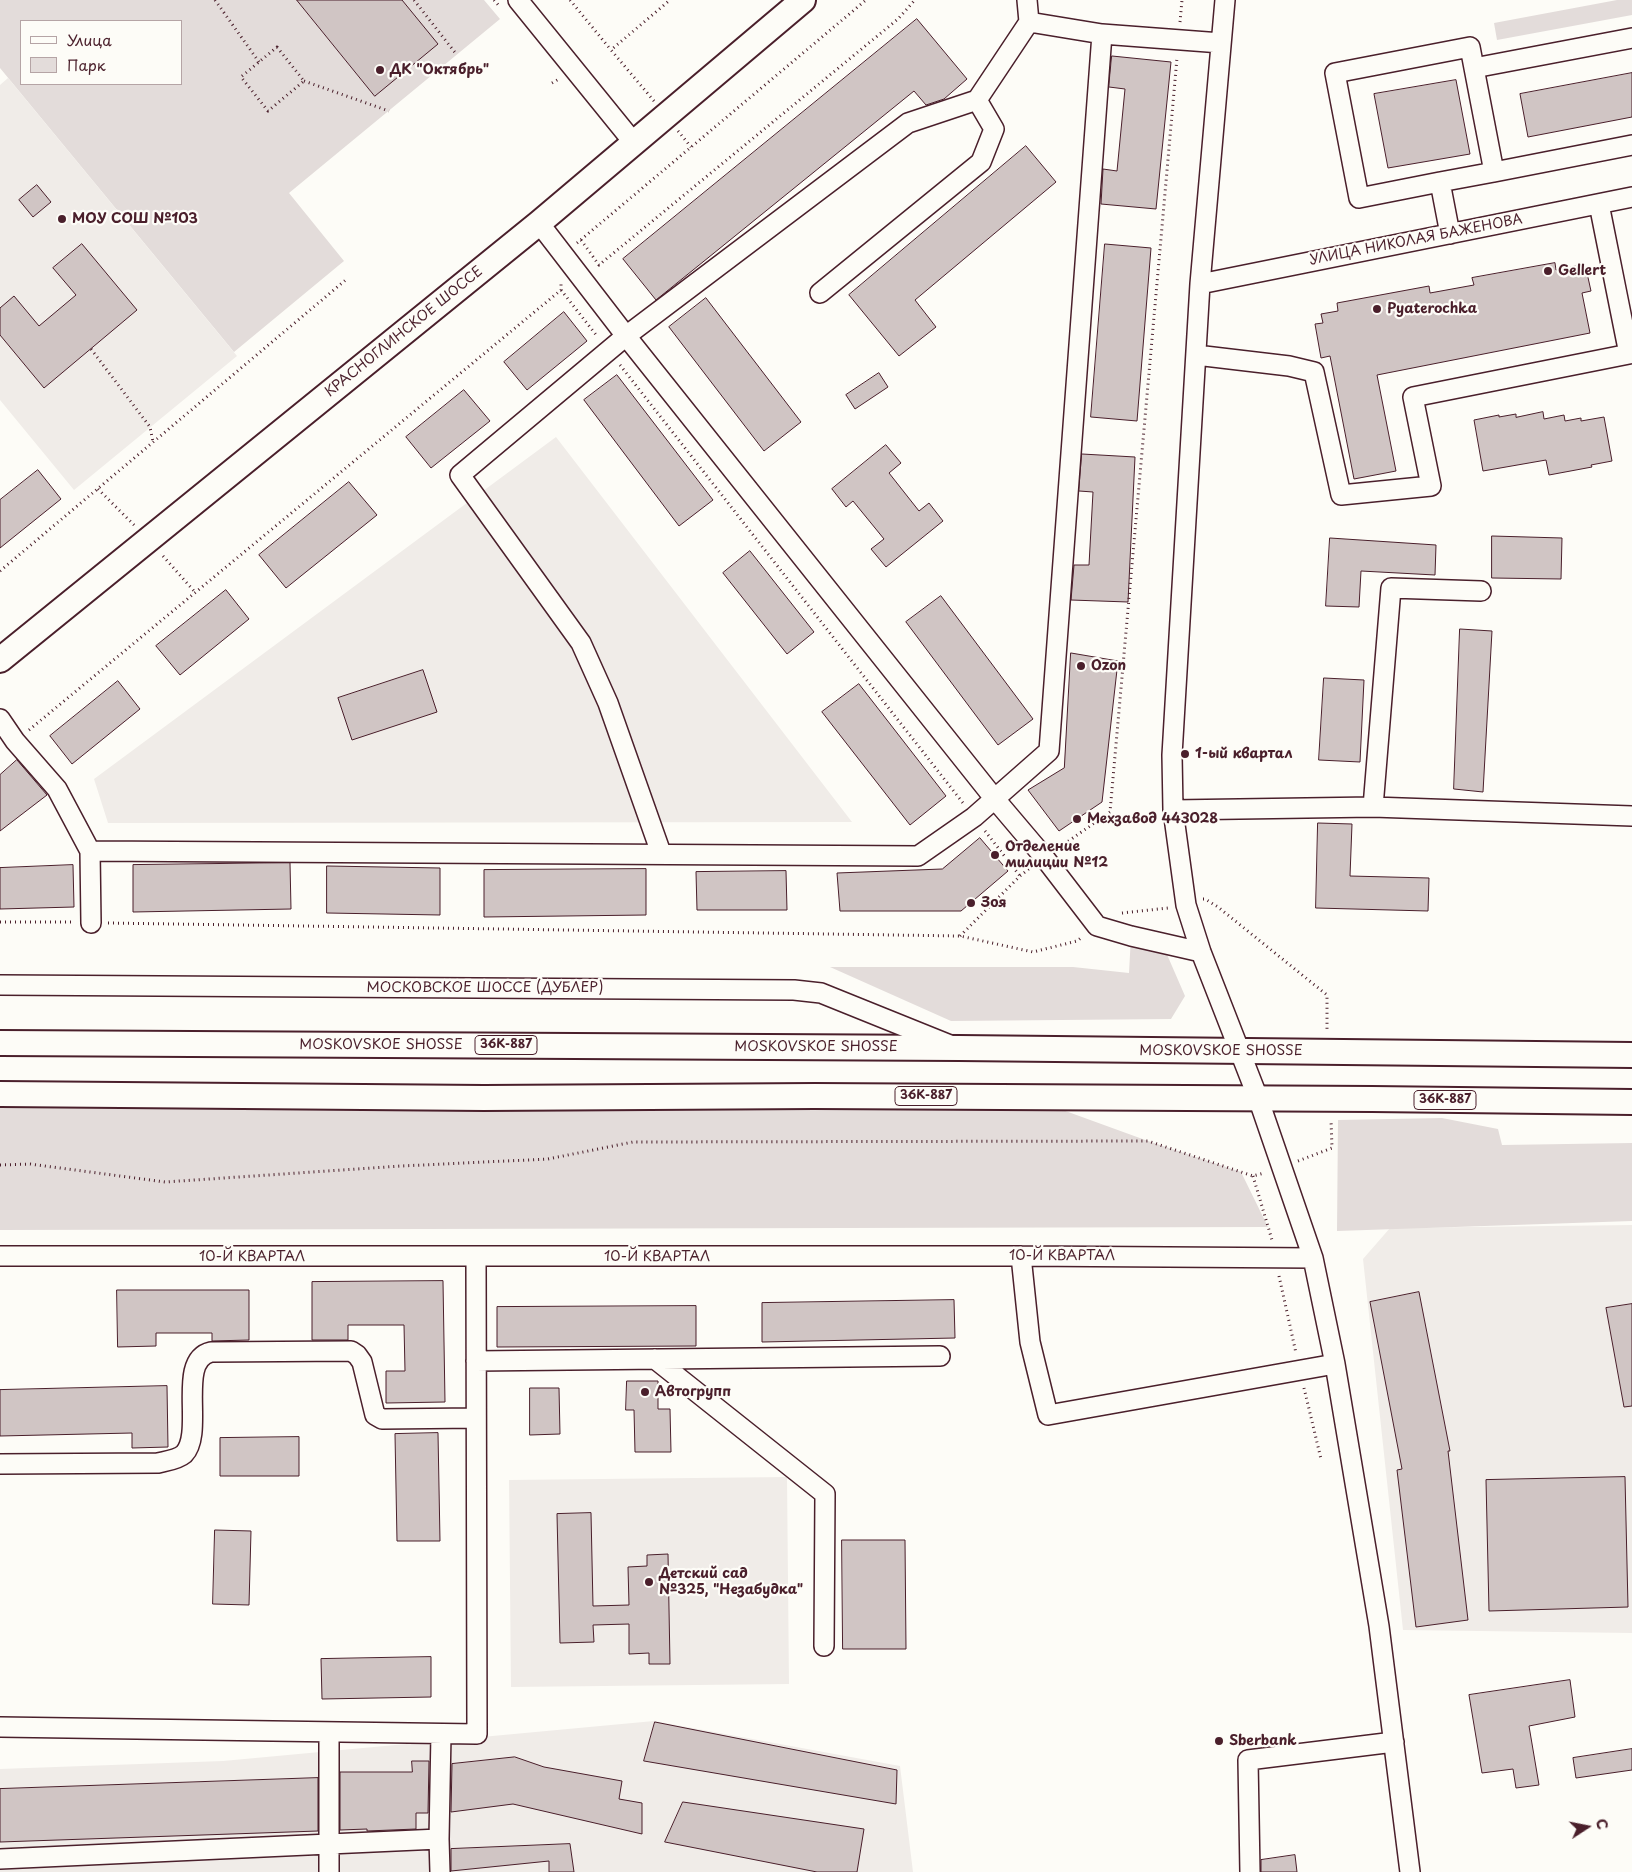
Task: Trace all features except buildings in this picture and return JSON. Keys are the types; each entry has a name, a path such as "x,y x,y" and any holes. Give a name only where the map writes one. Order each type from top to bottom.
{"main road":[{"name":"КРАСНОГЛИНСКОЕ ШОССЕ","path":"0,660 539,223 803,0"},
{"name":"MOSKOVSKOE SHOSSE","path":"0,1043 958,1048 1632,1055"},
{"name":"36К-887","path":"0,1094 484,1098 815,1096 1258,1098 1632,1102"}],"street":[{"path":"518,0 634,143"},
{"path":"661,853 608,703 581,642 460,475 626,336 908,123 977,100 1029,22 1027,0"},
{"path":"1225,0 1200,284 1172,755 1173,810 1186,905 1201,952 1258,1098 1313,1258 1335,1364 1379,1626 1410,1872"},
{"path":"1029,22 1102,34 1221,43"},
{"path":"90,851 918,856 974,817 1050,752 1102,34"},
{"path":"1474,68 1632,38"},
{"path":"1494,172 1470,47 1335,73 1359,198 1440,182 1494,172 1632,145"},
{"path":"820,293 981,162 994,129 977,100"},
{"path":"1440,182 1450,234"},
{"name":"УЛИЦА НИКОЛАЯ БАЖЕНОВА","path":"1200,284 1632,197"},
{"path":"1196,355 1289,366 1314,372 1342,495 1431,486 1413,397 1630,354 1599,204"},
{"path":"539,223 626,336 994,798 1044,857 1097,926 1201,952"},
{"path":"1373,807 1391,588 1481,591"},
{"path":"0,719 15,741 57,789 90,851 91,923"},
{"path":"1173,810 1373,807 1632,816"},
{"name":"МОСКОВСКОЕ ШОССЕ (ДУБЛЕР)","path":"0,985 794,990 821,993 958,1048"},
{"name":"10-Й КВАРТАЛ","path":"0,1256 1020,1256 1313,1258"},
{"path":"1020,1256 1030,1342 1048,1415 1335,1364"},
{"path":"0,1728 477,1734 476,1257"},
{"path":"0,1464 158,1462 174,1460 184,1454 191,1437 193,1379 197,1362 204,1354 211,1352 351,1352 357,1355 362,1362 375,1415 382,1419 476,1418"},
{"path":"476,1361 940,1356"},
{"path":"655,1359 825,1494 824,1646"},
{"path":"329,1732 329,1872"},
{"path":"440,1872 441,1734"},
{"path":"1250,1872 1248,1760 1394,1742"},
{"path":"0,1859 439,1839"}],"path":[{"path":"215,0 259,62"},
{"path":"414,0 457,55"},
{"path":"570,0 667,115 691,147"},
{"path":"611,50 670,0"},
{"path":"866,0 581,240 561,254 560,290 1020,876"},
{"path":"581,240 599,265 898,18 914,0"},
{"path":"0,922 960,936 1020,876 1044,857 1110,812 1182,0"},
{"path":"304,82 268,111 241,77 277,47 304,82 389,111"},
{"path":"0,571 348,278"},
{"path":"15,741 560,290"},
{"path":"91,349 150,427 153,442"},
{"path":"0,1165 30,1164 165,1182"},
{"path":"1253,1176 1277,1258 1279,1282 1321,1459"}],"shaded area":[{"name":"МОУ СОШ №103","path":"8,78 237,356 74,490 0,400 0,85"},
{"path":"556,437 852,822 108,823 94,779"},
{"path":"1632,1225 1632,1633 1403,1630 1363,1259 1390,1228"},
{"name":"Детский сад №325, \"Незабудка\"","path":"787,1477 789,1684 511,1687 509,1480"},
{"path":"654,1721 900,1766 913,1872 0,1872 0,1769 223,1761"}],"green space":[{"path":"0,0 484,0 500,19 289,193 344,261 234,352 0,68"},
{"path":"1617,0 1632,0 1632,15 1497,40 1494,23"},
{"path":"1131,936 1162,943 1185,996 1171,1019 951,1021 830,967 1073,967 1129,973"},
{"path":"0,1095 1027,1097 1148,1141 1241,1172 1268,1227 0,1230"},
{"path":"1442,1118 1498,1129 1502,1145 1632,1143 1632,1221 1337,1231 1338,1120"}],"place":[{"name":"ДК \"Октябрь\"","path":"380,70"},
{"name":"МОУ СОШ №103","path":"62,219"},
{"name":"Gellert","path":"1548,271"},
{"name":"Pyaterochka","path":"1377,309"},
{"name":"Ozon","path":"1081,666"},
{"name":"1-ый квартал","path":"1185,754"},
{"name":"Мехзавод 443028","path":"1077,819"},
{"name":"Отделение милиции №12","path":"995,855"},
{"name":"Зоя","path":"971,903"},
{"name":"Автогрупп","path":"645,1392"},
{"name":"Детский сад №325, \"Незабудка\"","path":"649,1582"},
{"name":"Sberbank","path":"1219,1741"}]}
